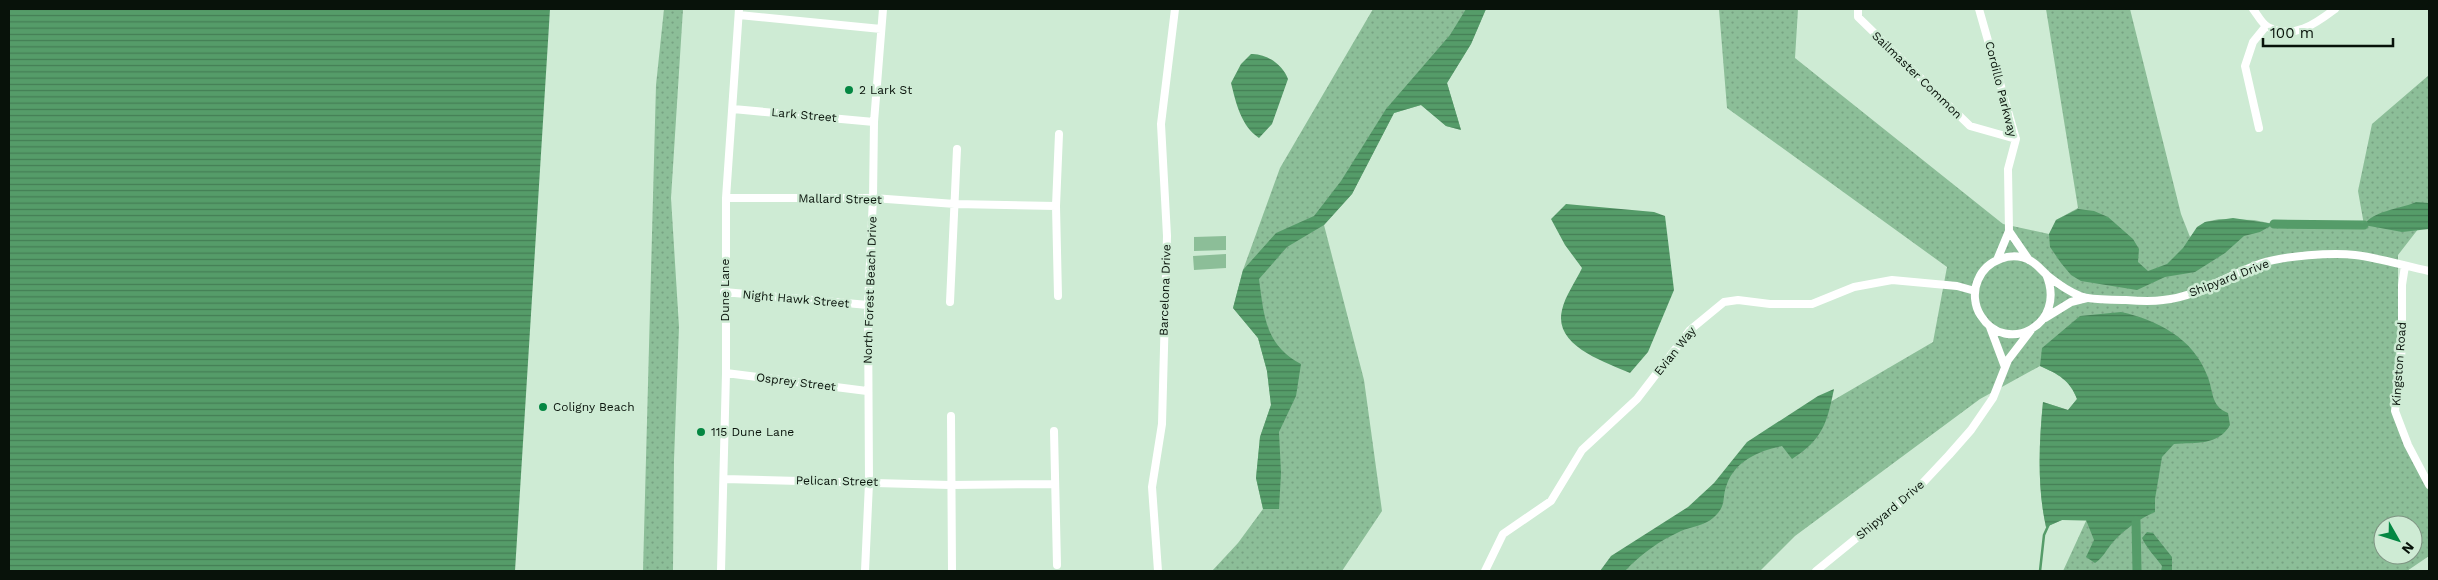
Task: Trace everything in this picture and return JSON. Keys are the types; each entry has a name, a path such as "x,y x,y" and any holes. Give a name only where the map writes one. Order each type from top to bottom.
{"street":[{"name":"North Forest Beach Drive","path":"865,571 869,483 868,305 874,122 882,9"},
{"name":"Barcelona Drive","path":"1158,571 1152,487 1162,424 1167,236 1161,124 1175,9"},
{"name":"Sailmaster Common","path":"1858,9 1858,18 1970,126 2016,139"},
{"name":"Cordillo Parkway","path":"1979,9 1997,64 2016,139 2008,169 2009,230 1997,260"},
{"path":"2253,9 2266,26 2288,32 2313,26 2335,9"},
{"path":"739,12 880,29"},
{"name":"Dune Lane","path":"721,571 726,373 724,292 726,198 739,12"},
{"path":"2258,128 2245,66 2253,42 2266,26"},
{"name":"Lark Street","path":"733,109 874,122"},
{"path":"1058,296 1056,206 1059,134"},
{"path":"950,302 957,149"},
{"name":"Mallard Street","path":"726,198 873,198 955,204 1056,206"},
{"path":"2009,230 2029,260"},
{"name":"Shipyard Drive","path":"2044,318 2071,302 2088,298 2164,300 2190,294 2262,263 2287,257 2354,255 2429,270"},
{"path":"1990,327 2003,333 2014,334 2032,329 2044,318 2050,308 2052,296 2046,274 2039,266 2029,260 2018,257 1997,260 1982,272 1975,291 1976,305 1981,317 1990,327 2006,366"},
{"name":"Kingston Road","path":"2405,266 2402,285 2402,347 2395,411 2408,445 2429,485"},
{"name":"Shipyard Drive","path":"2046,274 2062,286 2088,298"},
{"name":"Evian Way","path":"1485,571 1503,534 1550,501 1582,450 1637,399 1690,330 1724,302 1738,300 1770,304 1812,304 1854,287 1892,280 1948,285 1975,291"},
{"name":"Night Hawk Street","path":"724,292 868,305"},
{"name":"Shipyard Drive","path":"1816,571 1918,488 1949,455 1971,430 1993,398 2006,366 2015,350 2032,329"},
{"name":"Osprey Street","path":"726,373 867,391"},
{"path":"950,416 952,571"},
{"path":"1054,431 1057,565"},
{"name":"Pelican Street","path":"724,479 950,486 1055,484"}],"shaded area":[{"path":"9,9 550,9 515,571 9,571"},
{"path":"664,9 683,9 671,198 679,327 674,460 673,571 643,571 656,85"},
{"path":"1373,9 1486,9 1471,44 1447,83 1461,130 1446,126 1421,105 1394,113 1352,194 1324,225 1364,380 1382,511 1342,571 1212,571 1238,543 1263,509 1256,478 1260,437 1271,405 1267,371 1258,338 1233,308 1243,270 1280,168"},
{"path":"1466,9 1486,9 1471,44 1447,83 1461,130 1446,126 1421,105 1394,113 1352,194 1324,225 1287,247 1259,279 1265,317 1273,339 1280,348 1301,364 1296,396 1279,432 1281,473 1279,509 1263,509 1256,478 1260,437 1271,405 1267,371 1258,338 1233,308 1243,270 1276,233 1314,216 1341,181 1386,109 1450,35"},
{"path":"1719,9 1798,9 1795,58 2003,224 2049,234 2056,220 2078,208 2046,9 2130,9 2181,214 2190,237 2205,222 2219,219 2254,220 2274,224 2364,225 2358,191 2372,124 2429,75 2429,215 2398,255 2398,323 2392,410 2429,481 2429,556 2423,560 2423,515 2373,515 2373,565 2416,565 2407,571 2063,571 2086,521 2062,520 2046,527 2040,480 2043,402 2068,410 2077,399 2071,387 2063,378 2040,366 1980,399 1795,536 1760,571 1609,571 1712,498 1738,456 1933,342 1947,267 1727,108"},
{"path":"1251,54 1257,54 1273,61 1282,69 1288,79 1272,124 1259,138 1244,121 1237,106 1231,83 1241,64"},
{"path":"2416,202 2429,203 2429,229 2402,232 2364,225 2368,220 2380,213"},
{"path":"1566,204 1654,212 1665,216 1674,290 1648,352 1630,373 1583,351 1565,333 1561,323 1563,305 1582,268 1565,245 1551,219"},
{"path":"2078,209 2094,211 2108,217 2133,239 2139,249 2138,262 2148,271 2167,264 2183,248 2197,227 2205,222 2233,218 2274,224 2260,232 2244,236 2225,253 2195,272 2165,277 2137,290 2081,281 2071,275 2061,263 2050,247 2049,234 2056,220"},
{"path":"1226,236 1226,250 1194,251 1194,237"},
{"path":"1226,254 1226,268 1194,270 1193,256"},
{"path":"2121,312 2148,320 2160,326 2183,341 2193,351 2207,375 2215,402 2222,410 2228,413 2230,425 2225,432 2213,440 2174,444 2162,457 2155,499 2155,512 2138,521 2122,533 2095,563 2086,557 2094,540 2086,520 2062,520 2046,527 2041,496 2040,464 2043,402 2068,410 2077,399 2071,387 2063,378 2040,366 2042,348 2080,316"},
{"path":"1834,389 1826,421 1822,429 1811,444 1802,452 1792,459 1782,446 1765,450 1749,458 1731,476 1725,489 1721,509 1713,518 1665,539 1637,559 1625,571 1600,571 1611,556 1688,507 1714,483 1747,442 1818,396"},
{"path":"2147,532 2153,533 2172,557 2172,571 2161,571 2162,566 2142,538"}],"waterway":[{"path":"2274,224 2364,225"},
{"path":"2136,521 2137,571"},
{"path":"2040,571 2044,535 2049,524"}],"place":[{"name":"2 Lark St","path":"849,90"},
{"name":"Coligny Beach","path":"543,407"},
{"name":"115 Dune Lane","path":"701,432"}]}
